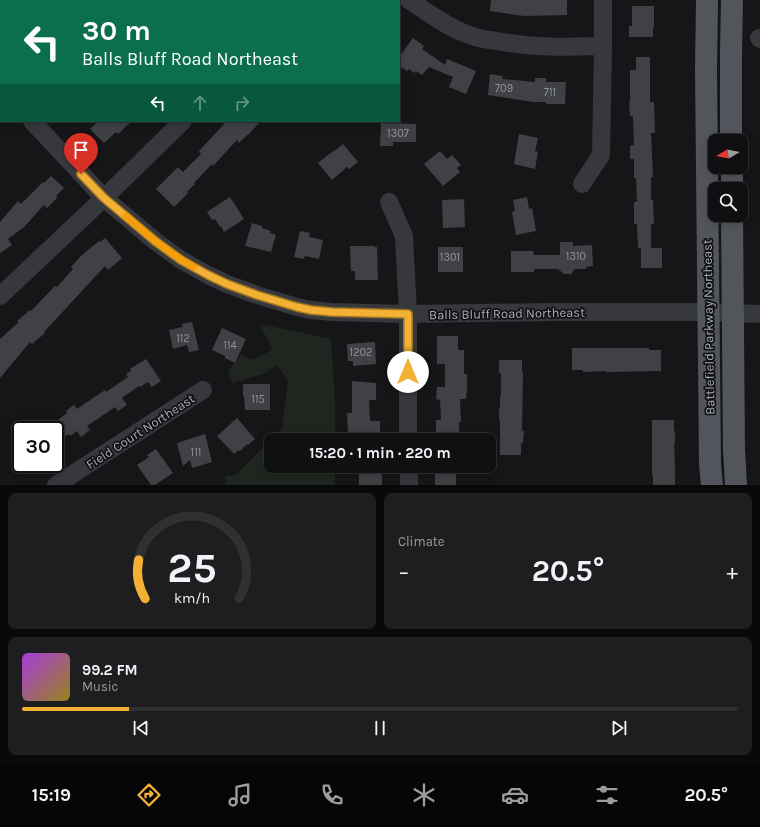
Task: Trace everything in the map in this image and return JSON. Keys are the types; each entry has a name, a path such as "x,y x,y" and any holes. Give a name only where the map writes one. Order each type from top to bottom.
{"main road":[{"name":"Battlefield Parkway Northeast","path":"707,0 706,70 708,312 710,464 712,485"},
{"path":"731,134 730,54 732,0"},
{"name":"Battlefield Parkway Northeast","path":"732,222 734,449 736,485"}],"street":[{"path":"409,0 452,28 467,35 510,44 533,46 562,48 603,46"},
{"path":"582,184 601,155 603,0"},
{"name":"Balls Bluff Road Northeast","path":"33,122 104,198 155,241 181,260 227,284 297,307 332,312 408,314 554,312 708,312 760,314"},
{"path":"0,296 182,122"},
{"path":"389,202 404,236 408,314 408,433"},
{"name":"Field Court Northeast","path":"56,485 203,390"},
{"path":"409,473 409,485"}],"shaded area":[{"path":"260,324 331,339 335,401 335,433 277,433 282,428 288,380 277,365 263,374 232,383 228,372 241,354 253,360 272,350"},
{"path":"264,446 264,473 335,473 335,485 226,485 225,477 236,475"}],"building":[{"path":"491,0 567,0 567,15 524,16 490,11"},
{"path":"632,6 654,6 653,37 629,37 629,26 632,26"},
{"path":"413,38 424,46 422,49 445,65 447,59 476,71 466,94 449,87 453,77 429,67 422,75 416,71 414,73 409,69 407,71 400,67 400,56"},
{"path":"636,57 650,57 650,102 654,103 655,133 651,133 653,177 651,177 651,200 653,200 654,224 651,224 651,248 662,248 662,268 641,268 641,248 638,248 637,224 634,224 634,202 637,202 636,178 634,178 634,159 630,159 630,146 634,145 633,116 630,116 629,102 630,70 636,70"},
{"path":"490,74 503,76 502,79 535,82 535,78 546,78 546,82 566,82 565,104 546,104 546,102 533,102 488,95"},
{"path":"98,122 131,122 118,134 116,132 104,143 90,129"},
{"path":"226,122 260,122 239,143 237,140 213,166 212,164 194,183 195,184 187,192 188,193 174,207 156,189 178,167 183,172 201,154 199,151"},
{"path":"381,123 416,124 416,142 393,142 393,146 380,146"},
{"path":"519,134 538,138 535,151 538,152 535,169 514,164"},
{"path":"343,144 358,162 349,169 347,167 332,180 318,163"},
{"path":"440,151 447,159 452,155 461,165 457,168 460,172 443,186 424,164"},
{"path":"51,176 64,188 56,196 58,197 47,208 44,205 24,227 8,239 12,245 0,253 0,222 18,201 21,204"},
{"path":"230,197 244,219 224,232 221,226 220,227 215,219 212,220 207,212"},
{"path":"527,197 529,209 532,208 536,231 516,235 512,212 515,211 513,200"},
{"path":"464,199 465,227 443,228 442,200"},
{"path":"252,223 262,226 262,228 271,231 270,233 276,235 271,252 245,246"},
{"path":"300,231 310,233 309,237 323,240 319,259 305,256 304,259 294,257"},
{"path":"105,238 122,258 108,270 105,266 44,332 45,333 32,344 30,342 0,378 0,339 19,322 17,321 30,310 31,311 55,286 57,287 73,269 71,267 81,256"},
{"path":"560,242 573,242 573,246 592,245 593,266 586,267 586,269 574,269 572,274 564,274 558,269 534,269 534,272 511,272 511,251 533,251 534,255 560,255"},
{"path":"350,246 377,247 378,280 355,280 355,271 351,271"},
{"path":"438,247 463,247 463,272 438,272"},
{"path":"192,322 199,350 189,352 187,345 173,349 169,330 183,327 182,324"},
{"path":"222,328 246,339 235,363 212,350"},
{"path":"437,336 458,336 458,350 464,350 464,374 467,374 466,399 460,399 461,422 459,422 459,433 436,433 436,420 441,420 440,400 436,399 437,387 445,387 445,364 437,364"},
{"path":"375,342 376,364 353,366 353,361 348,361 347,344"},
{"path":"572,348 649,348 649,350 661,350 661,371 583,372 583,370 572,370"},
{"path":"146,359 161,381 152,387 148,382 140,387 139,386 122,398 127,405 118,411 115,407 87,426 90,430 81,437 77,431 70,436 68,434 65,437 64,421 56,421 67,413 66,411 74,405 77,409 105,390 106,392 128,377 126,374 131,371 130,369"},
{"path":"499,360 522,360 522,431 524,431 523,443 521,443 521,455 500,455 499,408 501,396 501,373 499,373"},
{"path":"352,381 376,383 376,400 369,400 370,421 380,421 380,433 348,433 347,413 352,413"},
{"path":"243,384 270,384 270,410 245,410"},
{"path":"237,418 255,439 234,454 217,436"},
{"path":"652,420 674,420 675,485 653,485"},
{"path":"205,434 212,462 192,468 190,460 183,466 177,443"},
{"path":"156,449 173,473 155,485 151,485 137,465 149,457 147,455"},
{"path":"359,473 382,473 382,485 359,485"},
{"path":"435,473 456,473 456,485 435,485"}],"slow traffic":[{"path":"126,216 155,241 181,260 194,267"}],"route":[{"path":"81,174 104,198 155,241 181,260 227,284 257,295 311,310 408,314 408,372"}]}
